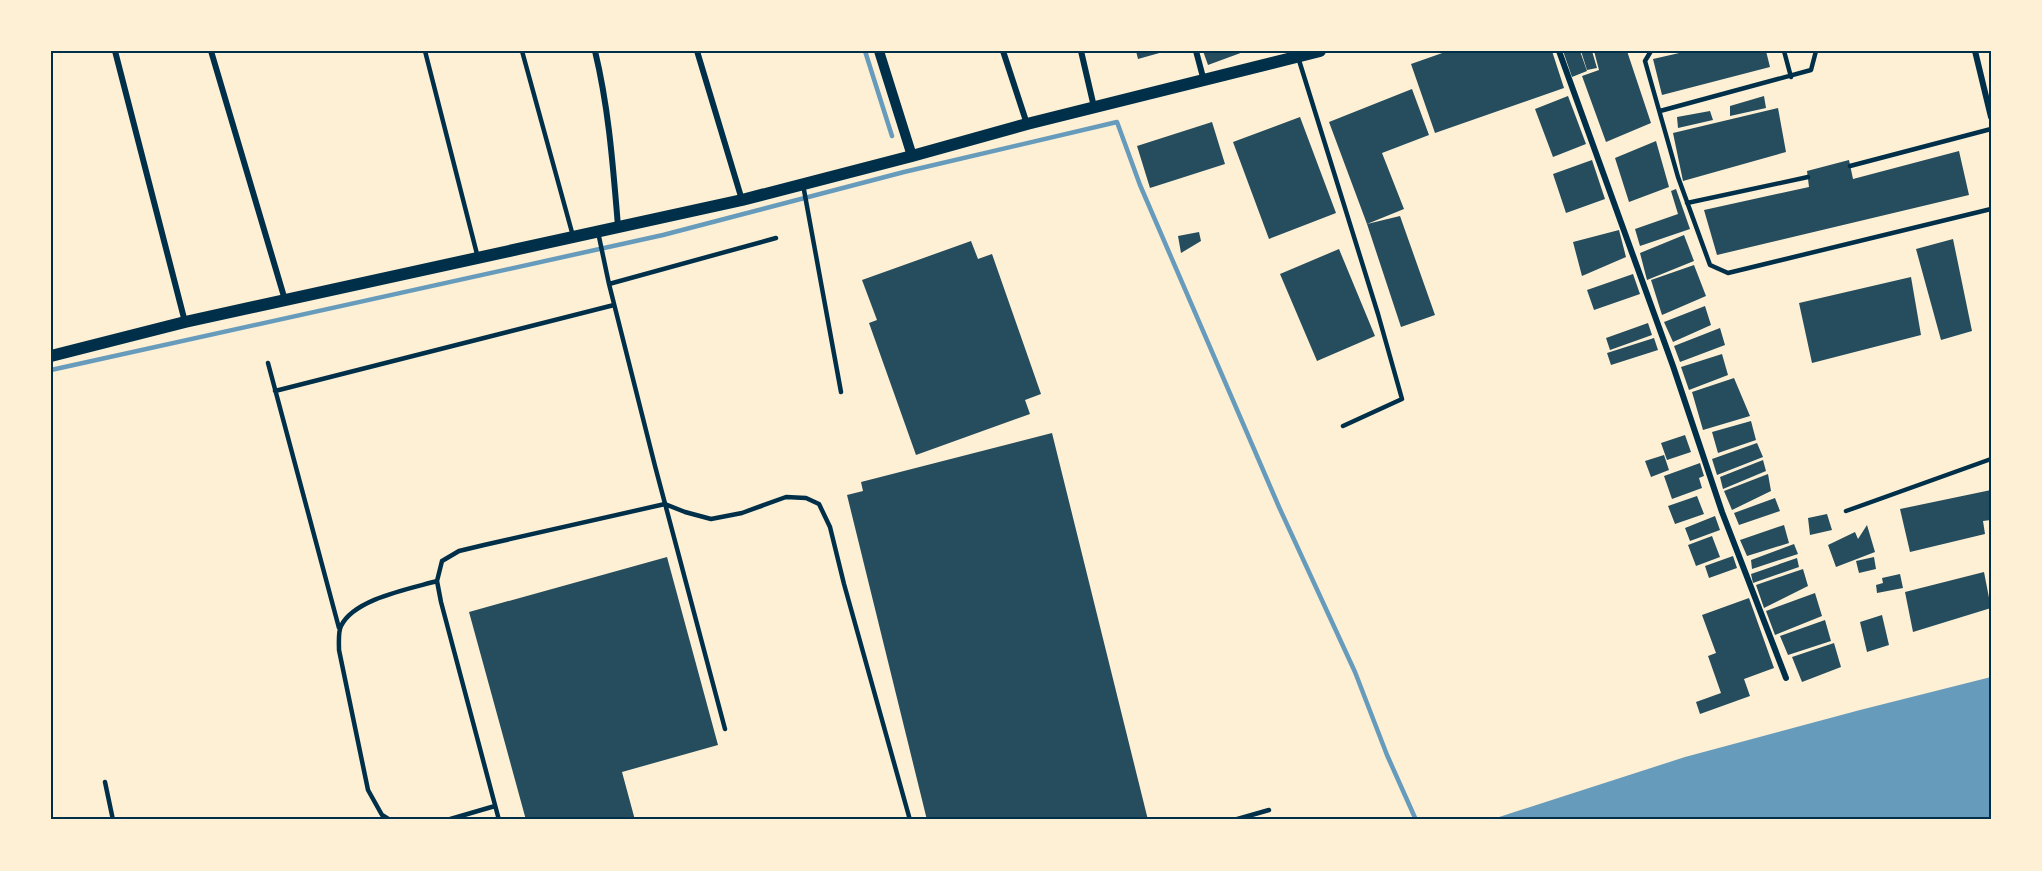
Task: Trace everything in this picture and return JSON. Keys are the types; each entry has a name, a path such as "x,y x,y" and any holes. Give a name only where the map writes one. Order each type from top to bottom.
{"main road":[{"path":"51,356 185,322 285,300 573,238 599,236 618,226 742,200 1027,124 1204,81 1297,54 1320,51"}],"street":[{"path":"115,51 185,322"},
{"path":"211,51 285,300"},
{"path":"595,51 609,118 618,226"},
{"path":"697,51 742,200"},
{"path":"879,51 912,156"},
{"path":"1003,51 1027,124"},
{"path":"1081,51 1094,107"},
{"path":"1196,51 1204,81"},
{"path":"1559,51 1673,366 1722,512 1786,678"},
{"path":"1974,51 1991,117"}],"lane":[{"path":"425,51 478,258"},
{"path":"522,51 573,238"},
{"path":"1651,51 1645,61 1688,203 1710,265 1728,273 1991,209"},
{"path":"1784,51 1791,76"},
{"path":"1660,111 1810,70 1815,51"},
{"path":"1297,54 1402,399 1343,426"},
{"path":"1850,166 1991,129"},
{"path":"1688,203 1808,177"},
{"path":"804,190 841,392"},
{"path":"599,236 614,305 725,729"},
{"path":"609,284 776,238"},
{"path":"275,391 614,305"},
{"path":"268,363 339,628 339,650 368,790 382,815 390,820"},
{"path":"1846,511 1991,459"},
{"path":"499,820 437,580 442,561 459,551 665,504 711,519 742,513 786,497 806,498 819,504 831,527 844,584 910,820"},
{"path":"339,628 350,613 375,600 437,580"},
{"path":"105,782 113,820"},
{"path":"447,820 495,806"},
{"path":"1234,820 1269,810"}],"water":[{"path":"1991,677 1991,820 1490,820 1685,757"}],"building":[{"path":"1136,51 1163,51 1163,52 1138,59"},
{"path":"1203,51 1246,51 1208,65"},
{"path":"1448,51 1552,51 1564,88 1435,133 1411,64"},
{"path":"1563,51 1580,51 1587,71 1572,77"},
{"path":"1581,51 1592,51 1597,68 1587,70"},
{"path":"1594,51 1627,51 1651,123 1606,142 1582,76 1599,70"},
{"path":"1688,51 1766,51 1770,67 1662,95 1653,59"},
{"path":"1412,89 1429,135 1382,153 1404,209 1367,224 1329,122"},
{"path":"1568,96 1586,144 1553,157 1535,109"},
{"path":"1764,96 1766,108 1730,116 1730,106"},
{"path":"1778,108 1786,152 1683,181 1673,133"},
{"path":"1710,111 1713,120 1678,128 1677,117"},
{"path":"1300,117 1336,213 1269,239 1233,142"},
{"path":"1212,122 1225,164 1150,188 1137,146"},
{"path":"1656,141 1669,187 1629,202 1615,158"},
{"path":"1959,151 1969,195 1717,255 1704,210 1809,187 1807,171 1849,160 1853,179"},
{"path":"1592,160 1605,199 1566,213 1553,174"},
{"path":"1676,189 1690,229 1640,246 1635,229 1678,214 1671,191"},
{"path":"1400,216 1435,315 1401,327 1367,224"},
{"path":"1619,230 1626,257 1582,276 1573,242"},
{"path":"1199,232 1201,241 1181,253 1178,236"},
{"path":"1684,235 1694,261 1647,280 1640,253"},
{"path":"1953,239 1972,331 1941,340 1916,249"},
{"path":"971,241 978,259 992,254 1041,394 1025,400 1030,414 916,455 869,323 877,320 862,280"},
{"path":"1339,249 1375,336 1317,361 1280,274"},
{"path":"1694,265 1706,296 1662,315 1651,280"},
{"path":"1633,274 1640,294 1594,310 1587,290"},
{"path":"1911,277 1921,335 1812,363 1799,303"},
{"path":"1705,306 1711,325 1673,342 1664,322"},
{"path":"1648,323 1652,335 1610,350 1606,338"},
{"path":"1720,328 1725,345 1680,362 1674,346"},
{"path":"1654,338 1658,350 1611,365 1607,353"},
{"path":"1722,354 1728,375 1689,390 1681,367"},
{"path":"1734,378 1750,416 1703,430 1692,392"},
{"path":"1751,421 1756,440 1718,453 1712,432"},
{"path":"1052,433 1148,820 927,820 847,495 863,491 861,482"},
{"path":"1685,435 1691,452 1667,460 1661,443"},
{"path":"1757,443 1763,457 1717,475 1712,459"},
{"path":"1664,455 1669,470 1651,477 1645,461"},
{"path":"1763,460 1766,471 1723,489 1720,477"},
{"path":"1700,463 1704,476 1699,478 1702,488 1672,499 1664,476"},
{"path":"1768,474 1771,491 1732,510 1724,491"},
{"path":"1991,490 1991,520 1983,521 1985,534 1910,552 1900,509"},
{"path":"1697,496 1704,514 1675,524 1668,506"},
{"path":"1775,498 1780,511 1739,525 1734,513"},
{"path":"1827,514 1832,530 1810,535 1808,518"},
{"path":"1715,516 1720,530 1690,541 1685,528"},
{"path":"1784,525 1789,543 1747,556 1740,540"},
{"path":"1867,525 1875,552 1836,567 1828,545 1855,532 1858,539"},
{"path":"1712,536 1720,557 1696,566 1688,545"},
{"path":"1794,544 1798,554 1752,569 1751,560"},
{"path":"1733,556 1737,568 1709,578 1705,566"},
{"path":"667,557 718,745 622,772 635,820 526,820 469,612"},
{"path":"1874,557 1876,569 1859,573 1856,561"},
{"path":"1797,558 1799,567 1753,583 1751,574"},
{"path":"1803,569 1808,586 1764,608 1756,585"},
{"path":"1984,572 1991,608 1913,632 1905,592"},
{"path":"1900,574 1903,588 1877,593 1876,585 1883,583 1882,578"},
{"path":"1815,593 1822,616 1775,635 1766,611"},
{"path":"1749,598 1774,668 1744,679 1750,696 1700,714 1696,702 1721,693 1708,656 1716,653 1702,615"},
{"path":"1882,615 1889,645 1867,652 1860,622"},
{"path":"1825,620 1831,641 1788,655 1780,636"},
{"path":"1834,643 1841,667 1802,682 1792,657"}],"waterway":[{"path":"865,51 892,136"},
{"path":"51,370 663,235 904,172 1117,122 1140,185 1279,507 1355,672 1387,755 1416,820"}]}
